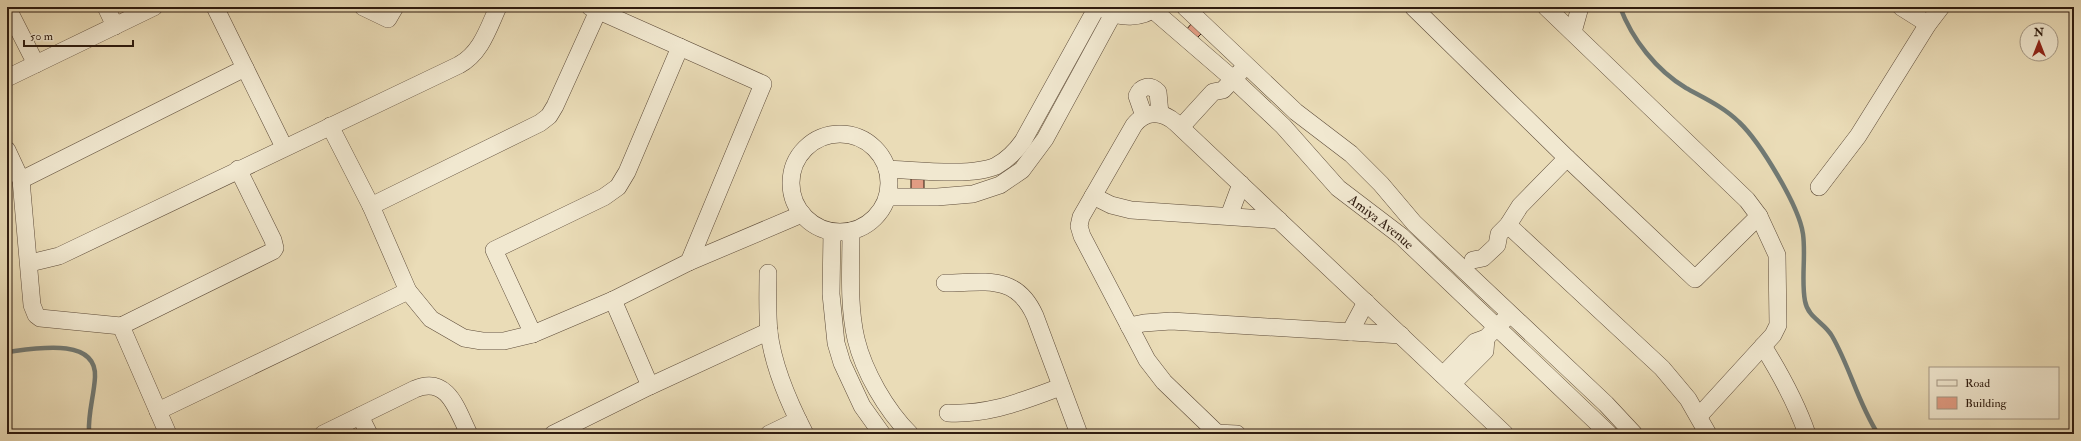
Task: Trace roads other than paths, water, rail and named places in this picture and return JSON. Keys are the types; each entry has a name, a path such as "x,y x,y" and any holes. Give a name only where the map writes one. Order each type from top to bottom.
{"street":[{"path":"7,7 36,64"},
{"path":"106,7 115,26"},
{"path":"7,78 154,7"},
{"path":"215,7 284,147"},
{"path":"363,7 388,19 395,7"},
{"path":"30,263 59,256 284,147 467,61 478,49 498,7"},
{"path":"1413,7 1567,158 1695,279 1759,216"},
{"path":"1546,7 1742,195 1759,216 1775,248 1779,267 1778,325 1773,335 1699,416"},
{"path":"1573,32 1580,7"},
{"path":"1901,7 1928,24"},
{"path":"1819,187 1858,136 1928,24 1941,7"},
{"path":"1104,9 1134,16 1155,8"},
{"name":"Amiya Avenue","path":"1155,8 1178,33 1205,56 1228,84 1294,138 1338,188 1391,228 1450,283 1492,333 1609,434"},
{"path":"371,206 529,130 549,116 555,106 594,9 763,84 689,262"},
{"path":"887,169 973,171 990,168 1007,158 1016,151 1030,130 1104,9"},
{"path":"888,197 958,196 987,191 1000,185 1022,170 1030,162 1045,139 1104,9"},
{"path":"1178,33 1190,11"},
{"name":"Amiya Avenue","path":"1190,11 1306,120 1351,154 1382,184 1414,223 1468,265 1510,314 1606,404 1634,434"},
{"path":"1205,56 1221,40"},
{"path":"534,334 494,250 604,197 618,187 626,172 680,47"},
{"path":"1184,130 1222,99 1228,84 1246,65"},
{"path":"21,180 244,68"},
{"path":"1144,116 1137,100 1137,96 1138,91 1146,87 1150,87 1158,92 1160,114"},
{"path":"1237,434 1217,433 1160,377 1147,360 1080,231 1080,222 1093,196 1134,125 1144,116 1160,114 1172,119 1448,380 1488,427 1505,434"},
{"path":"330,126 371,206 408,291 418,306 431,320 464,338 482,341 504,341 534,334 613,300 689,262 802,214"},
{"path":"837,135 850,135 862,139 878,152 887,169 890,187 888,197 883,209 864,227 852,231 832,232 816,225 802,214 795,203 792,190 792,177 795,164 802,153 812,144 823,138 837,135"},
{"path":"7,150 21,180 30,263 32,305 36,315 40,318 120,326 273,251 275,248 273,240 238,169"},
{"path":"1450,283 1468,265 1475,250 1489,237 1503,230 1520,206 1567,158"},
{"path":"937,197 938,171"},
{"path":"956,171 958,196"},
{"path":"1229,216 1241,184"},
{"path":"1093,196 1111,205 1125,209 1279,220"},
{"path":"1503,230 1662,368 1688,399 1708,434"},
{"path":"852,231 852,294 856,338 862,356 880,396 893,416 910,434"},
{"path":"832,232 831,294 836,343 842,363 862,406 882,434"},
{"path":"768,273 769,332 779,372 802,427 769,434"},
{"path":"945,283 1004,284 1022,294 1030,304 1035,316 1079,434"},
{"path":"158,411 408,291"},
{"path":"613,300 650,386"},
{"path":"1350,332 1366,302"},
{"path":"1448,380 1485,351 1492,333 1510,314"},
{"path":"1129,326 1144,323 1171,321 1401,335"},
{"path":"120,326 168,434"},
{"path":"553,434 650,386 769,332"},
{"path":"1762,346 1787,386 1807,434"},
{"path":"323,434 415,389 433,385 443,389 448,394 469,434"},
{"path":"948,413 984,413 1006,407 1061,387"},
{"path":"360,416 369,434"}],"waterway":[{"path":"1620,7 1631,31 1655,63 1675,81 1720,107 1739,122 1748,131 1777,175 1787,192 1800,222 1803,234 1803,285 1807,307 1809,312 1829,331 1832,336 1865,410 1878,434"},
{"path":"7,352 61,348 75,350 86,355 93,364 95,377 89,425 89,432 92,434"}]}
